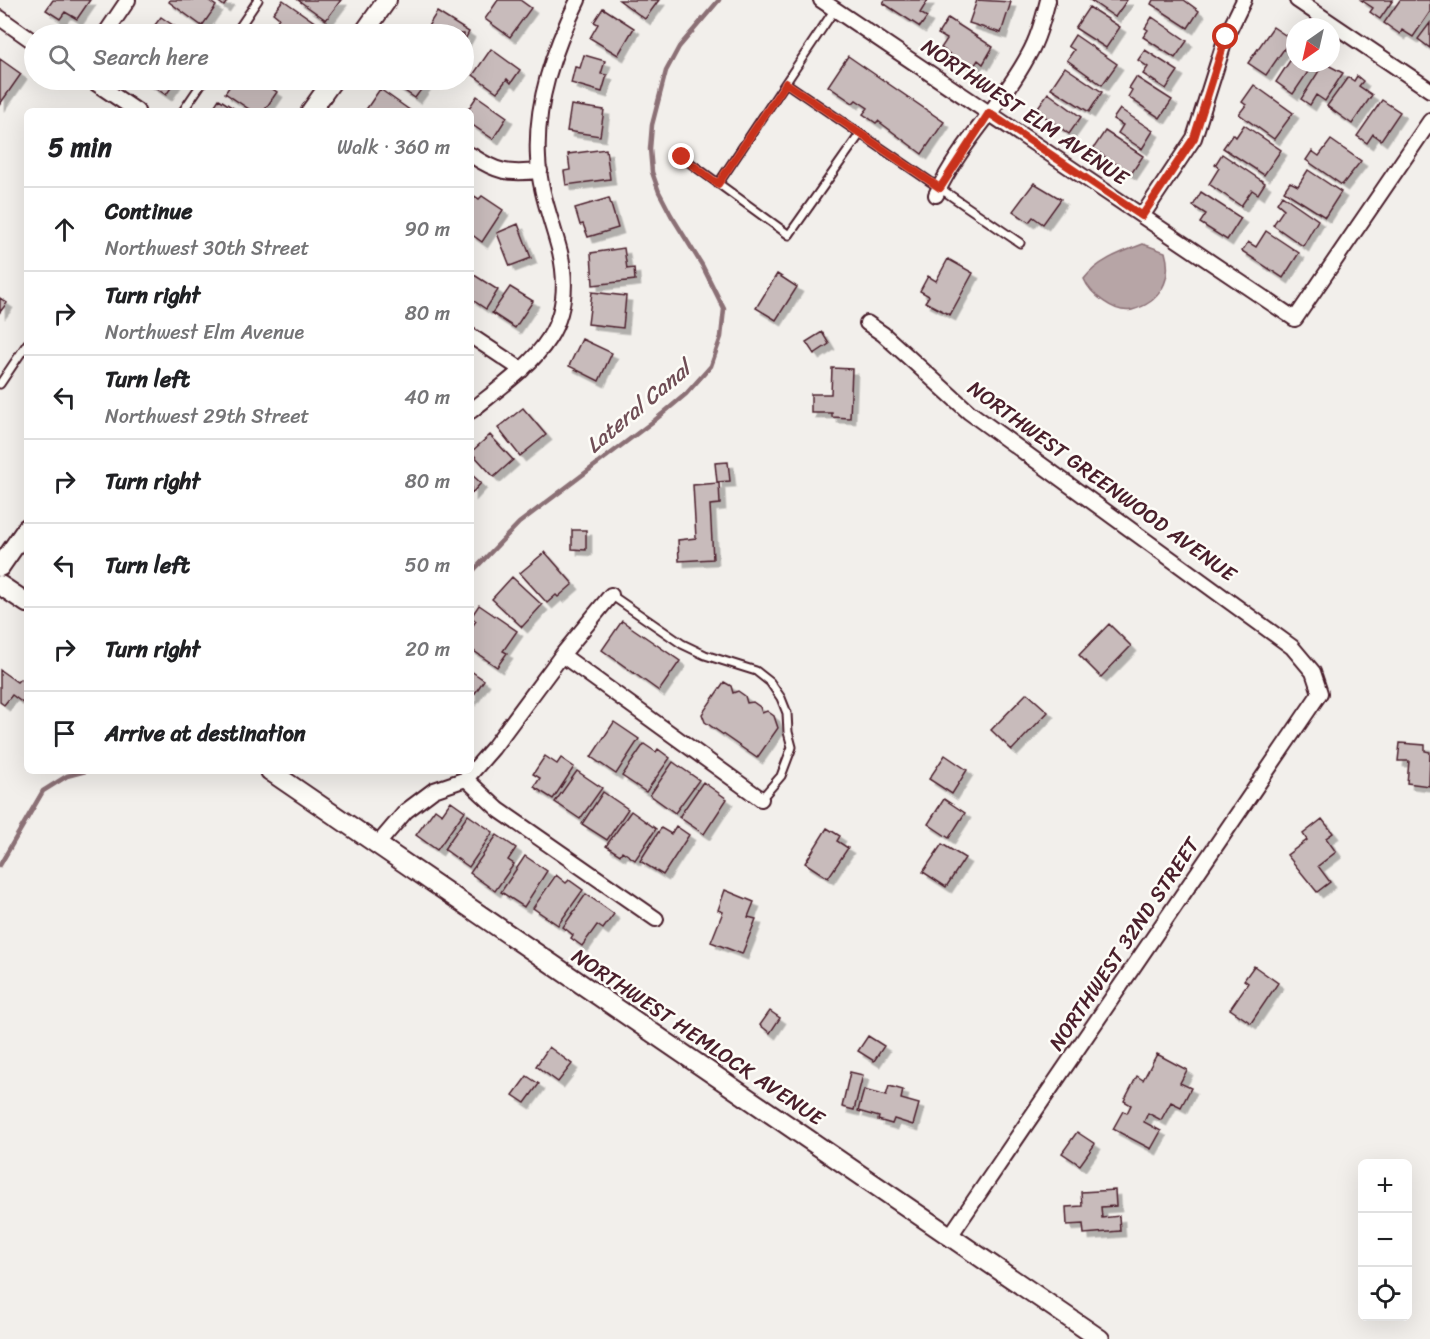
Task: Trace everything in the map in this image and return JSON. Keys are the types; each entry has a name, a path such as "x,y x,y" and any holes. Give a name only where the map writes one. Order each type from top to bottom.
{"street":[{"path":"112,24 128,0"},
{"path":"370,24 387,0"},
{"path":"474,409 522,370 545,346 560,318 565,287 560,253 548,212 538,159 539,122 549,69 578,0"},
{"name":"NORTHWEST ELM AVENUE","path":"821,0 838,5 989,113 1295,319 1430,121"},
{"path":"938,192 1029,56 1048,0"},
{"path":"1142,216 1194,138 1226,37 1244,0"},
{"path":"1297,0 1430,90"},
{"path":"0,18 24,35"},
{"path":"106,90 133,108"},
{"path":"313,108 326,90"},
{"path":"474,157 490,168 512,174 540,171"},
{"name":"NORTHWEST GREENWOOD AVENUE","path":"867,323 883,334 969,412 1292,647 1313,672"},
{"path":"474,338 522,370"},
{"path":"0,567 24,532"},
{"path":"0,585 24,601"},
{"path":"474,770 611,595"},
{"path":"562,655 761,799"},
{"name":"NORTHWEST 32ND STREET","path":"950,1236 1320,693 1313,672"},
{"name":"NORTHWEST HEMLOCK AVENUE","path":"274,774 1100,1339"},
{"path":"377,845 406,811 415,804 434,790 466,779 470,774"},
{"path":"466,779 499,810 656,919"}],"lane":[{"path":"242,24 258,0"},
{"path":"718,184 838,5"},
{"path":"786,83 938,192 1020,243"},
{"path":"185,108 197,90"},
{"path":"682,157 789,235 860,134"},
{"path":"0,384 24,348"},
{"path":"611,595 682,644 705,655 756,671 770,682 781,698 787,713 792,747 781,776 761,799"}],"shaded area":[{"path":"1143,244 1165,252 1167,271 1157,296 1142,307 1132,310 1118,309 1104,302 1092,291 1084,279 1103,262"}],"building":[{"path":"53,0 90,0 77,19 65,12 60,19 46,10"},
{"path":"170,0 208,0 216,6 203,24 199,24 169,2"},
{"path":"216,0 228,0 224,6"},
{"path":"283,0 317,24 275,24 279,18 273,13"},
{"path":"298,0 341,0 326,20"},
{"path":"498,0 520,0 531,8 510,37 485,19"},
{"path":"619,0 659,0 645,19"},
{"path":"885,0 928,0 920,13 927,17 920,27 883,3"},
{"path":"977,0 1011,2 1001,33 969,23"},
{"path":"1090,0 1127,0 1115,17"},
{"path":"1153,0 1184,0 1199,11 1188,28 1151,4"},
{"path":"1361,0 1393,0 1380,19 1370,12 1373,8"},
{"path":"1400,0 1430,0 1430,12 1413,37 1402,30 1400,34 1384,23"},
{"path":"1089,7 1120,27 1106,48 1075,28"},
{"path":"603,8 634,28 618,55 590,38 598,24 594,22"},
{"path":"437,12 456,24 429,24"},
{"path":"161,17 171,24 156,24"},
{"path":"1152,17 1187,41 1175,58 1143,37 1148,30 1145,28"},
{"path":"948,18 993,47 983,64 978,60 972,69 941,48 947,39 938,34"},
{"path":"1430,23 1430,48 1418,39"},
{"path":"1273,27 1286,36 1286,46 1266,75 1248,63"},
{"path":"1075,35 1117,64 1102,85 1067,60 1074,50 1068,46"},
{"path":"491,49 520,70 511,83 507,79 497,92 474,74"},
{"path":"1145,50 1178,71 1166,89 1143,74 1148,67 1138,60"},
{"path":"584,55 605,61 601,74 607,75 602,92 571,83 575,67 580,68"},
{"path":"848,56 944,122 922,154 878,121 876,123 863,114 868,108 856,100 853,103 828,86"},
{"path":"0,59 21,74 0,104"},
{"path":"1065,67 1102,92 1089,112 1051,88"},
{"path":"1286,67 1286,72 1308,72 1293,94 1276,82"},
{"path":"1318,72 1343,73 1325,101 1316,95 1310,105 1301,99"},
{"path":"1357,76 1363,81 1359,86 1372,95 1352,124 1327,106 1348,77 1354,81"},
{"path":"1136,77 1172,100 1160,118 1128,97 1132,90 1129,88"},
{"path":"1254,85 1293,113 1274,139 1239,114 1246,105 1242,102"},
{"path":"159,90 169,90 166,95"},
{"path":"227,90 274,90 277,92 266,108 248,108 225,93"},
{"path":"381,90 407,108 367,108"},
{"path":"403,90 421,90 415,98"},
{"path":"1048,93 1081,117 1069,134 1036,110"},
{"path":"477,96 507,117 493,139 474,126 474,108 469,108"},
{"path":"219,99 233,108 213,108"},
{"path":"1382,100 1400,112 1381,140 1373,134 1367,143 1357,136"},
{"path":"571,105 604,110 600,136 567,131"},
{"path":"1120,109 1153,131 1142,149 1118,133 1123,125 1113,119"},
{"path":"1244,125 1281,150 1264,175 1223,148 1233,134 1236,137"},
{"path":"1105,131 1143,156 1131,174 1093,149"},
{"path":"1331,140 1361,161 1342,185 1306,160 1312,151 1319,156"},
{"path":"606,149 610,179 566,185 564,171 570,170 568,154"},
{"path":"1222,154 1265,183 1258,194 1252,190 1241,206 1209,184 1219,168 1215,165"},
{"path":"1308,170 1341,192 1325,217 1284,191 1290,182 1298,186"},
{"path":"1034,183 1061,199 1043,224 1033,217 1029,222 1013,211"},
{"path":"1201,192 1241,218 1227,240 1200,223 1206,214 1193,206"},
{"path":"1282,195 1318,220 1303,246 1273,225 1284,209 1277,203"},
{"path":"474,196 479,199 482,196 503,210 482,242 474,236"},
{"path":"609,198 618,228 588,237 583,224 580,225 575,208"},
{"path":"518,224 531,258 510,266 497,233"},
{"path":"1266,231 1299,253 1283,278 1242,251 1248,242 1256,247"},
{"path":"624,248 627,269 634,268 635,280 593,285 591,253"},
{"path":"948,259 973,273 950,315 925,302 929,296 920,291 928,276 936,281"},
{"path":"777,274 797,287 776,320 756,308"},
{"path":"474,275 498,290 486,309 474,301"},
{"path":"510,287 533,301 515,328 492,313"},
{"path":"592,292 626,296 623,328 588,324"},
{"path":"0,298 7,303 0,312"},
{"path":"822,332 829,344 814,354 806,342"},
{"path":"582,339 612,353 599,381 569,366"},
{"path":"832,368 852,369 850,418 832,417 832,413 811,413 811,394 831,394"},
{"path":"523,408 546,435 520,456 498,428"},
{"path":"490,435 513,460 494,477 474,455 474,449"},
{"path":"728,462 730,481 717,482 715,463"},
{"path":"474,477 481,483 474,491"},
{"path":"719,483 720,504 710,505 713,559 679,561 678,540 696,538 693,485"},
{"path":"572,530 586,530 586,550 572,549"},
{"path":"545,552 573,584 547,603 520,573"},
{"path":"512,577 542,605 522,627 492,599"},
{"path":"479,605 517,631 503,651 507,653 497,667 474,651 474,624 476,621 474,612"},
{"path":"622,621 680,661 659,691 602,650"},
{"path":"1109,624 1131,646 1101,677 1079,655"},
{"path":"0,670 17,682 20,679 24,682 24,704 12,695 4,705 0,702"},
{"path":"474,673 484,680 474,695"},
{"path":"724,682 731,686 733,693 738,691 745,696 747,703 753,702 760,707 762,713 767,711 774,716 778,728 757,758 705,722 702,714"},
{"path":"1027,693 1048,712 1012,750 991,730"},
{"path":"614,722 639,739 616,774 591,757"},
{"path":"1400,743 1425,745 1425,751 1430,752 1429,786 1407,783 1409,761 1398,761"},
{"path":"644,744 656,752 658,749 670,758 646,792 622,776"},
{"path":"945,755 967,770 952,794 929,779"},
{"path":"545,756 557,764 561,758 574,767 553,799 534,787 540,778 533,774"},
{"path":"673,762 699,780 675,813 650,795"},
{"path":"577,771 602,788 580,819 555,802"},
{"path":"703,782 727,799 704,834 679,817"},
{"path":"603,792 628,809 607,840 582,824"},
{"path":"944,799 965,813 949,838 928,824"},
{"path":"451,801 465,811 437,850 416,835 435,809 442,814"},
{"path":"631,811 656,829 635,860 622,851 620,855 606,846"},
{"path":"468,815 493,832 469,867 444,849"},
{"path":"1322,819 1333,833 1326,838 1336,852 1318,866 1330,882 1317,892 1287,855 1307,840 1303,834"},
{"path":"676,826 689,835 663,875 640,861 661,828 671,834"},
{"path":"827,828 840,836 837,841 848,848 828,878 805,863"},
{"path":"497,835 516,848 508,860 514,864 495,891 470,873"},
{"path":"942,844 965,858 946,887 923,872"},
{"path":"525,856 547,871 524,907 501,892"},
{"path":"556,875 566,883 569,880 583,890 558,925 533,908"},
{"path":"725,890 754,902 748,917 756,919 742,954 711,942 723,912 718,910"},
{"path":"586,894 614,914 603,929 597,925 582,946 571,938 573,935 563,927"},
{"path":"1254,966 1278,983 1251,1023 1230,1009 1248,983 1244,980"},
{"path":"770,1011 780,1018 770,1033 760,1025"},
{"path":"868,1036 884,1046 874,1061 858,1051"},
{"path":"549,1047 572,1064 558,1082 536,1066"},
{"path":"1157,1054 1187,1070 1180,1083 1191,1088 1181,1107 1171,1102 1161,1120 1148,1113 1144,1122 1161,1131 1151,1149 1113,1129 1123,1111 1127,1113 1131,1105 1124,1101 1137,1076 1143,1080"},
{"path":"850,1072 863,1075 854,1110 842,1107"},
{"path":"527,1076 539,1084 525,1103 513,1095"},
{"path":"889,1086 903,1090 901,1099 919,1104 913,1125 894,1119 892,1124 878,1120 879,1117 858,1111 864,1090 886,1096"},
{"path":"1077,1132 1095,1144 1080,1165 1062,1153"},
{"path":"1115,1190 1116,1206 1101,1207 1102,1218 1119,1216 1120,1231 1084,1234 1083,1224 1067,1225 1066,1207 1082,1206 1081,1192"}],"waterway":[{"name":"Lateral Canal","path":"474,570 519,523 655,420 686,394 711,366 721,337 724,309 702,265 659,192 652,172 650,149 652,125 666,71 679,47 719,0"},
{"name":"Lateral Canal","path":"0,865 43,791 67,776 75,774"}],"route":[{"path":"682,157 718,184 786,83 940,188 989,113 1142,216 1194,138 1226,37"}]}
